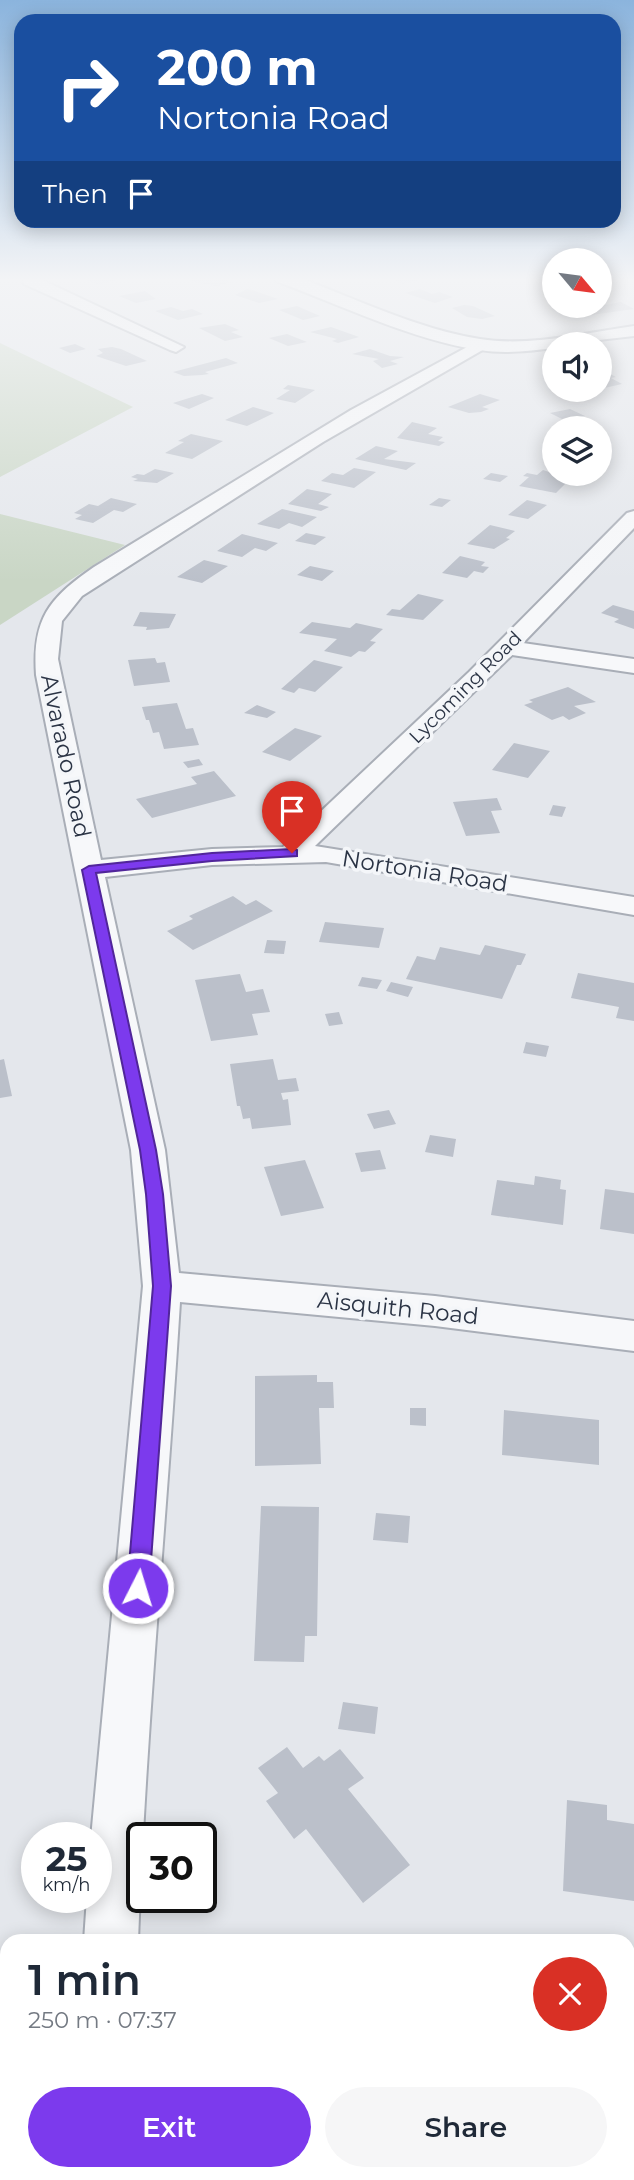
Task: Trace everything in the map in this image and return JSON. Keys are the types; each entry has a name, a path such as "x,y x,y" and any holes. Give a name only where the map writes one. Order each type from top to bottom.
{"street":[{"name":"Alvarado Road","path":"111,1934 120,1772 148,1484 162,1286 155,1194 148,1150 48,675 45,644 56,611 70,596 99,575 250,478 422,379"},
{"name":"Lycoming Road","path":"292,853 506,647 634,517"},
{"path":"506,647 634,666"},
{"name":"Nortonia Road","path":"89,870 212,857 326,854 634,906"},
{"name":"Aisquith Road","path":"162,1286 435,1311 634,1336"}],"green space":[{"path":"0,379 74,379 133,407 0,477"},
{"path":"0,514 125,545 0,625"}],"building":[{"path":"612,379 612,379 622,384 612,386"},
{"path":"288,385 315,390 295,403 276,399 290,390 283,389"},
{"path":"202,394 214,398 189,409 173,403"},
{"path":"480,394 500,400 482,407 489,409 481,412 469,413 448,407"},
{"path":"253,407 274,413 247,426 225,420"},
{"path":"570,409 585,416 556,416 550,413"},
{"path":"412,422 437,428 428,434 443,437 438,441 445,442 439,446 397,438"},
{"path":"191,434 223,441 192,459 165,453 184,442 178,441"},
{"path":"376,446 398,451 384,459 416,463 406,470 355,459"},
{"path":"354,468 376,472 354,488 321,481 332,473 343,475"},
{"path":"155,469 174,473 157,483 133,481 138,479 131,477 144,475"},
{"path":"542,471 542,486 563,486 556,493 519,486 529,477 523,476 527,473 537,475"},
{"path":"491,473 508,476 500,482 483,479"},
{"path":"307,489 332,494 318,504 329,507 321,511 288,504"},
{"path":"111,498 137,504 123,512 114,510 93,523 75,519 82,515 74,513 89,504 98,506"},
{"path":"439,498 451,500 442,507 429,505"},
{"path":"527,500 547,505 528,519 508,515"},
{"path":"282,509 317,517 302,527 289,523 279,529 257,524"},
{"path":"490,525 515,531 506,538 510,539 494,549 467,544"},
{"path":"306,533 326,537 315,545 295,541"},
{"path":"242,534 278,543 266,551 255,548 242,557 217,551"},
{"path":"460,556 485,562 481,566 489,567 483,573 474,571 467,578 442,573"},
{"path":"204,560 228,566 202,583 177,577"},
{"path":"310,566 334,571 322,581 297,575"},
{"path":"418,594 444,600 423,620 386,615 392,609 400,610"},
{"path":"613,605 634,611 634,629 614,622 619,619 601,613"},
{"path":"140,612 176,614 169,628 146,630 147,627 133,626"},
{"path":"312,622 350,628 356,623 383,629 370,641 376,642 365,652 359,651 351,657 324,651 337,639 299,633"},
{"path":"155,658 157,663 165,662 170,682 134,686 128,660"},
{"path":"314,660 343,667 315,692 299,688 294,693 281,689"},
{"path":"568,687 596,702 574,706 586,713 569,720 563,716 552,720 524,705 533,702 529,700"},
{"path":"177,703 186,729 193,728 199,745 164,749 159,732 153,733 142,707"},
{"path":"257,705 276,712 267,718 244,713"},
{"path":"295,728 322,736 290,761 262,752"},
{"path":"514,743 550,751 528,778 492,770"},
{"path":"199,759 203,765 188,768 183,762"},
{"path":"214,771 236,796 152,818 136,799 197,784 191,777"},
{"path":"497,798 502,810 491,811 500,833 466,836 453,802"},
{"path":"553,805 566,807 562,817 549,815"},
{"path":"233,896 246,905 256,900 273,911 193,950 167,931 193,919 189,916"},
{"path":"325,922 384,928 379,948 319,942"},
{"path":"267,940 286,941 284,954 264,953"},
{"path":"485,945 526,954 521,965 517,965 502,999 406,979 417,956 435,960 440,947 480,955"},
{"path":"578,973 634,983 634,1021 616,1018 619,1007 571,998"},
{"path":"240,974 246,992 263,989 270,1012 252,1014 258,1035 211,1041 195,980"},
{"path":"362,977 382,980 377,989 358,986"},
{"path":"391,982 413,987 408,997 386,991"},
{"path":"339,1012 343,1024 329,1026 325,1014"},
{"path":"526,1042 549,1046 546,1057 523,1053"},
{"path":"4,1059 12,1096 0,1098 0,1060"},
{"path":"273,1059 278,1080 296,1078 299,1091 281,1093 283,1100 288,1099 291,1125 252,1129 250,1118 243,1119 240,1106 237,1106 230,1064"},
{"path":"389,1110 396,1124 374,1129 367,1114"},
{"path":"430,1135 456,1139 453,1157 425,1152"},
{"path":"380,1150 386,1169 361,1172 355,1153"},
{"path":"305,1160 324,1208 281,1216 264,1167"},
{"path":"535,1176 561,1180 560,1189 566,1190 563,1225 491,1215 497,1180 534,1185"},
{"path":"605,1189 634,1193 634,1234 600,1229"},
{"path":"317,1375 317,1382 333,1382 334,1408 319,1408 321,1464 255,1466 255,1376"},
{"path":"410,1408 426,1408 426,1426 410,1425"},
{"path":"504,1410 599,1420 599,1465 502,1455"},
{"path":"261,1506 319,1507 317,1636 305,1636 304,1662 254,1661"},
{"path":"376,1513 410,1516 408,1543 373,1540"},
{"path":"343,1702 378,1707 375,1734 338,1729"},
{"path":"287,1747 303,1768 319,1756 324,1761 340,1749 364,1778 348,1789 410,1865 363,1903 306,1829 294,1839 266,1801 278,1793 258,1768"},
{"path":"567,1800 607,1805 607,1820 634,1824 634,1901 563,1891"}],"route":[{"path":"138,1588 162,1286 155,1194 148,1150 89,870 212,857 292,853"}]}
